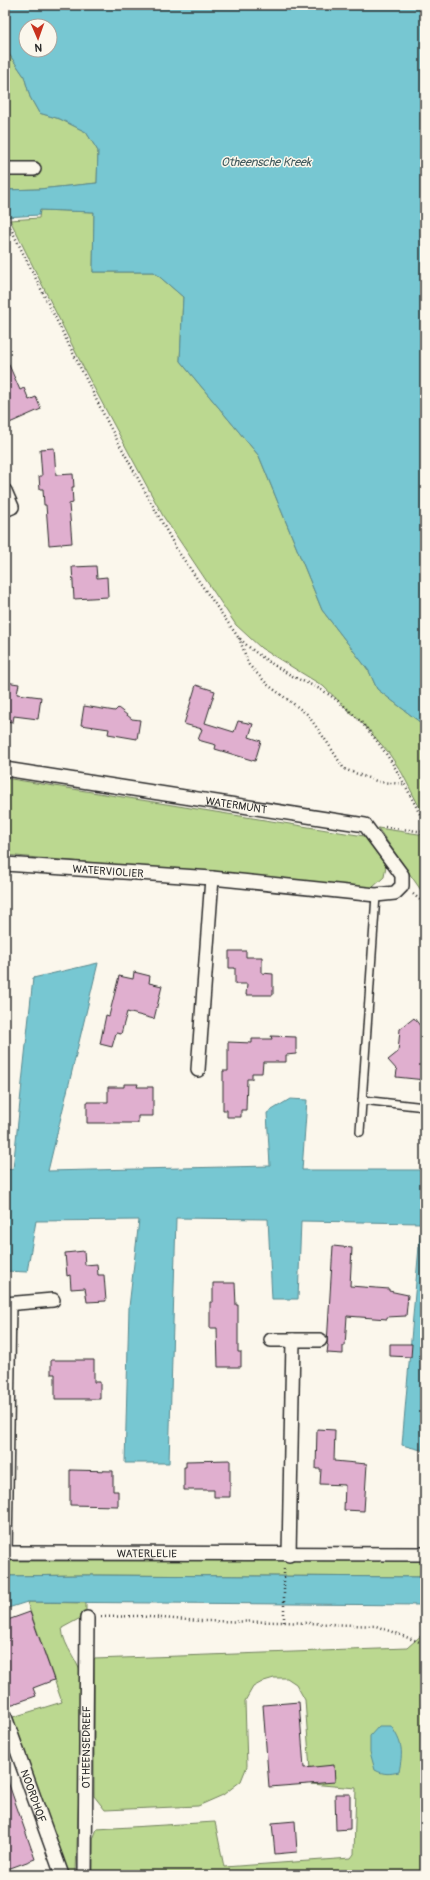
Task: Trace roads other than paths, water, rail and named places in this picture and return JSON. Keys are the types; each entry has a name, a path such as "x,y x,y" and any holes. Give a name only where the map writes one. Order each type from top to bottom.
{"street":[{"path":"5,169 34,169"},
{"path":"5,491 12,507 5,510"},
{"name":"WATERMUNT","path":"5,769 365,825 402,875 402,886 395,893 376,895"},
{"name":"WATERVIOLIER","path":"5,864 212,878 376,895"},
{"path":"198,1070 212,878"},
{"name":"WATERLELIE","path":"53,1300 7,1304 5,1553 287,1559 425,1554"},
{"path":"272,1340 320,1340"},
{"path":"287,1559 292,1340"},
{"name":"OTHEENSEDREEF","path":"85,1875 87,1618"},
{"name":"NOORDHOF","path":"5,1717 62,1875"}],"lane":[{"path":"360,1132 376,895"},
{"path":"362,1100 425,1107"}],"water":[{"name":"Otheensche Kreek","path":"5,5 425,5 425,726 377,689 369,671 322,610 259,456 180,361 183,297 154,272 93,272 94,212 40,210 39,215 5,217 5,190 39,189 97,183 98,151 86,132 60,119 39,113 30,97 24,76 5,48"},
{"path":"98,963 48,1171 270,1166 267,1113 290,1099 307,1100 302,1170 425,1170 425,1451 402,1445 421,1223 301,1221 298,1299 272,1299 268,1219 176,1218 169,1463 125,1463 129,1307 139,1220 36,1221 27,1272 5,1271 5,1170 13,1169 33,978"},
{"path":"5,1576 425,1577 425,1605 27,1602 5,1609"},
{"path":"379,1726 391,1726 398,1738 401,1748 399,1772 387,1774 375,1770 370,1752 370,1736"}]}
